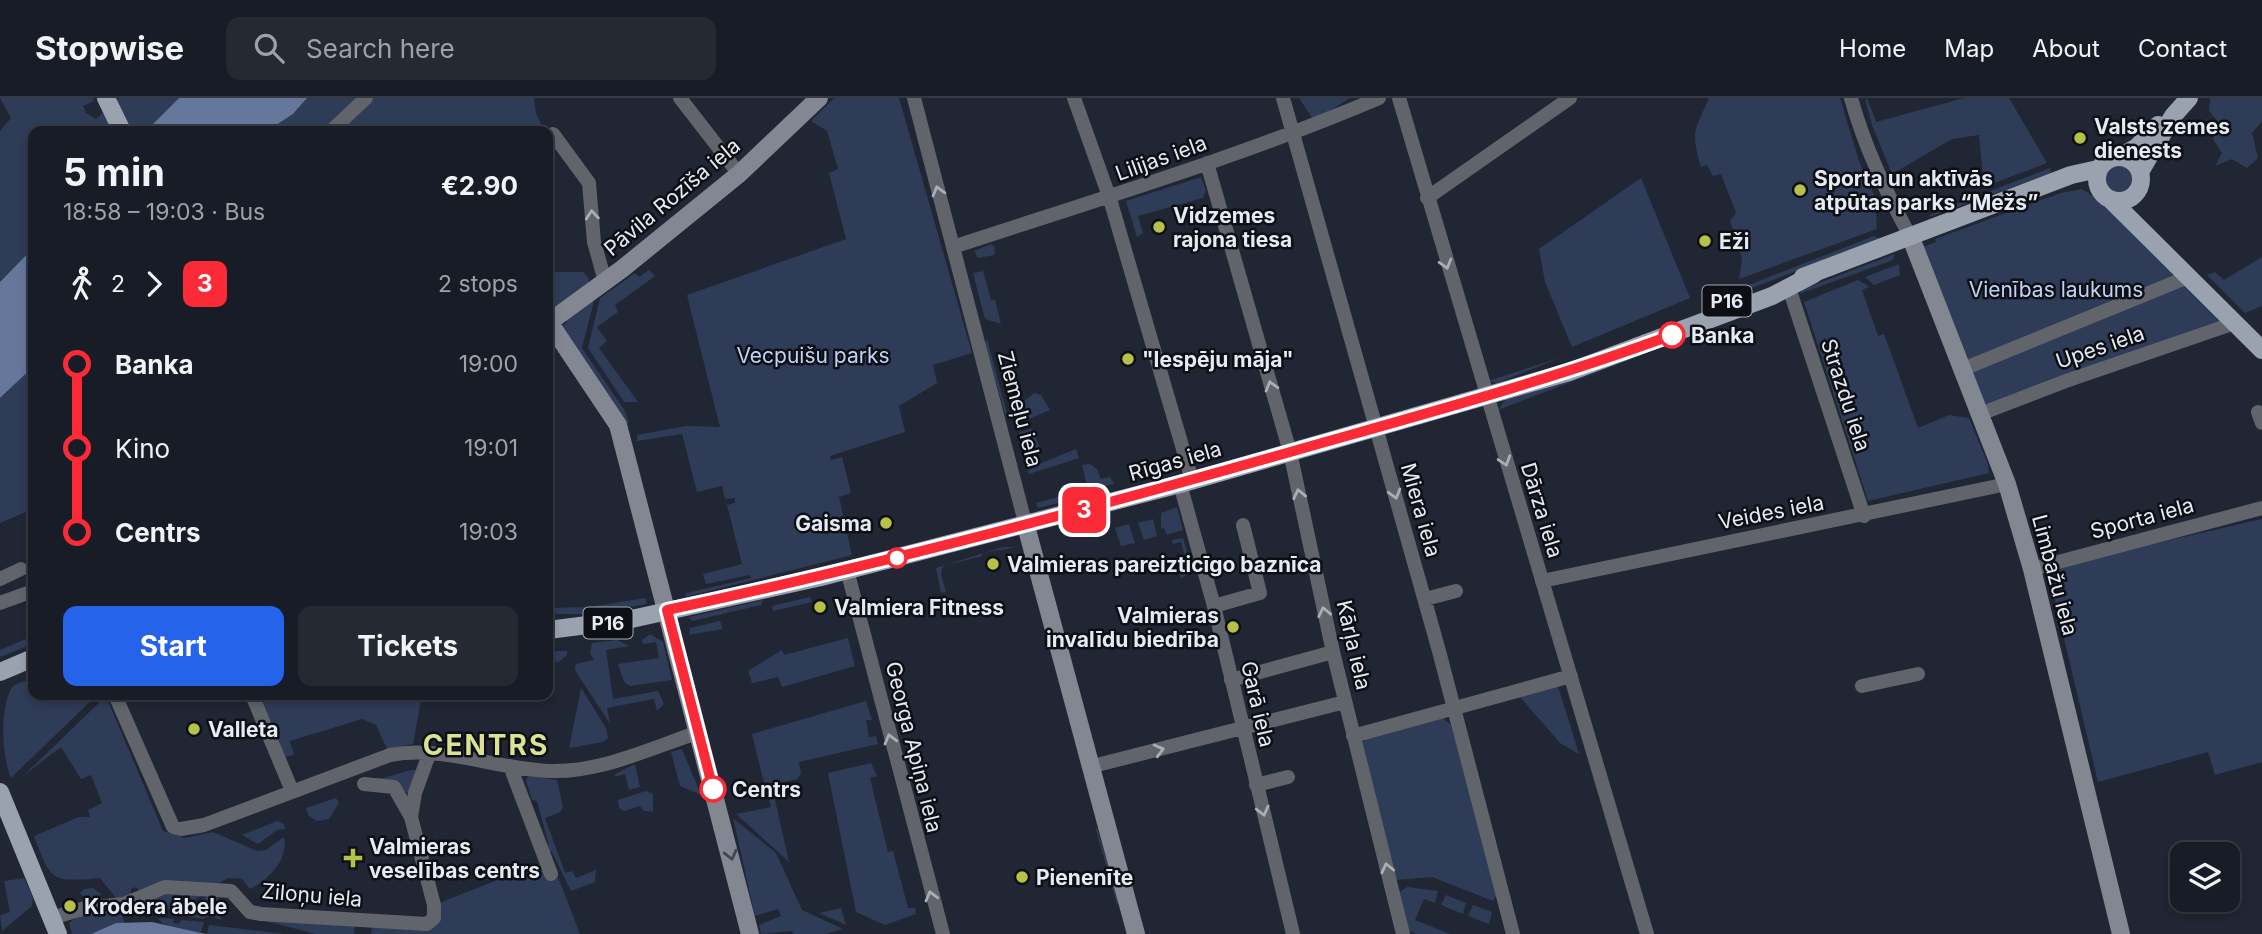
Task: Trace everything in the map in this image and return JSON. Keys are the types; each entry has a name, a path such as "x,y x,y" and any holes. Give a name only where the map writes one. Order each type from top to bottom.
{"main road":[{"path":"2171,260 2143,217 2137,191 2140,172 2173,116 2189,98"},
{"path":"108,102 120,126"},
{"path":"2121,156 2137,147 2159,124 2173,116"},
{"path":"2121,156 2136,164 2140,172"},
{"name":"P16","path":"2098,169 2112,157 2121,156"},
{"name":"Rīgas iela","path":"1529,383 1572,360 1768,286 1814,274 2071,175 2098,169"},
{"path":"2098,169 2096,178 2106,196 2262,350"},
{"name":"Rīgas iela","path":"2045,187 2088,185 2106,196"},
{"path":"2106,196 2127,200 2137,191"},
{"name":"Rīgas iela","path":"553,630 583,628 847,570 1026,526 1186,482 1485,396 1623,353 1789,288 1814,274"},
{"name":"Rīgas iela","path":"553,621 667,610"},
{"path":"0,672 28,660"},
{"path":"0,792 55,926"}],"street":[{"path":"336,126 366,98"},
{"path":"680,98 741,172"},
{"name":"Pāvila Rozīša iela","path":"553,319 603,274 640,255 741,172 819,98"},
{"name":"Ziemeļu iela","path":"914,98 1136,934"},
{"name":"Garā iela","path":"1074,98 1111,199 1186,482 1293,934"},
{"name":"Miera iela","path":"1283,98 1425,599 1513,934"},
{"name":"Lilijas iela","path":"953,246 1111,199 1294,134 1379,98"},
{"name":"Dārza iela","path":"1399,98 1485,396 1647,934"},
{"path":"1427,198 1570,98"},
{"path":"1851,98 1862,136 1890,202 1911,238"},
{"path":"553,140 589,183 594,242 603,274"},
{"name":"Kārļa iela","path":"1207,163 1290,452 1333,652 1403,934"},
{"name":"Limbažu iela","path":"1911,238 2007,484 2032,569 2121,934"},
{"path":"1963,369 2188,277"},
{"name":"Strazdu iela","path":"1789,288 1864,516"},
{"name":"Upes iela","path":"1980,414 2066,381 2235,323"},
{"path":"553,330 618,425 750,934"},
{"name":"Veides iela","path":"1542,581 1712,544 1864,516 2007,484"},
{"name":"Sporta iela","path":"2032,569 2262,508"},
{"path":"1214,606 1260,593 1243,525"},
{"path":"0,579 21,569"},
{"name":"Georga Apiņa iela","path":"847,570 943,934"},
{"path":"1425,599 1455,591"},
{"path":"0,603 28,593"},
{"path":"1231,680 1333,652"},
{"path":"1863,686 1918,674"},
{"path":"1353,736 1571,676"},
{"path":"117,700 173,827 181,829 204,825 331,775 401,752 420,750 510,766 567,771 601,764 699,732"},
{"path":"254,700 290,786"},
{"path":"1093,766 1345,702"},
{"name":"Ziloņu iela","path":"411,817 415,793 428,757"},
{"path":"510,766 551,874"},
{"path":"1256,785 1288,777"},
{"name":"Ziloņu iela","path":"55,926 85,908 124,904 165,887 230,891 250,912 261,914 427,924 433,918 434,905 411,817 394,787 364,784"}],"green space":[{"path":"0,98 92,98 94,101 83,106 86,113 96,119 119,98 179,98 151,126 28,126 28,253 0,282 0,131 11,118"},
{"path":"307,98 534,98 536,114 542,125 275,126 293,114"},
{"name":"Vecpuišu parks","path":"834,98 899,98 972,353 933,365 937,383 899,406 905,432 830,456 831,460 842,457 851,493 839,497 852,555 685,597 687,593 751,578 750,575 706,584 703,574 742,564 727,505 735,503 735,498 725,499 722,486 697,492 682,434 637,441 637,435 686,426 720,427 687,295 846,239 829,173 838,169 827,131 811,121"},
{"path":"1299,98 1350,98 1314,121"},
{"name":"Sporta un aktīvās atpūtas parks “Mežs”","path":"1709,98 1840,98 1859,161 1875,197 1877,229 1739,279 1742,259 1730,221 1736,213 1721,174 1713,176 1707,165 1701,167 1696,145 1697,125"},
{"path":"1867,98 1876,122 1964,98 2009,98 2047,163 1984,187 1979,135 1952,139 1892,174 1872,125 1865,99"},
{"path":"2210,98 2262,98 2262,121 2252,133 2258,158 2247,168 2232,159 2215,166 2222,153 2213,139 2219,123 2209,111"},
{"path":"2118,164 2128,168 2132,178 2128,188 2118,192 2108,188 2104,178 2108,168"},
{"path":"2050,168 2051,173 1991,195 1985,193"},
{"path":"1201,177 1206,190 1203,198 1138,216 1143,233 1137,237 1126,201"},
{"path":"1641,178 1690,298 1572,347 1545,282 1539,249"},
{"name":"Vienības laukums","path":"2082,189 2108,206 2221,321 1985,408 1922,247 1936,242 1935,239 2061,193"},
{"path":"1974,197 1980,199 1929,217 1931,214"},
{"path":"1874,236 1879,239 1721,300 1718,297"},
{"path":"991,244 995,248 994,255 978,258 974,251"},
{"path":"1895,254 1893,260 1799,294 1803,289"},
{"path":"2262,257 2262,306 2245,313 2207,275 2215,272 2224,280"},
{"path":"1899,264 1900,275 1874,285 1865,277"},
{"path":"649,270 655,276 615,305 618,312 597,327 607,341 599,348 638,402 624,402 588,348 600,298 635,273 639,277"},
{"path":"983,271 1001,324 985,319 973,273"},
{"path":"553,272 583,272 589,278 589,283 553,308"},
{"path":"1858,280 1869,287 1862,290 1878,336 1884,334 1918,428 1949,415 1969,418 1988,464 1989,473 1868,501 1804,302"},
{"path":"595,297 582,348 625,411 629,423 626,424 562,326 567,322 563,317"},
{"path":"987,339 1008,417 1006,418 985,343"},
{"path":"1660,348 1498,410 1506,399"},
{"path":"1562,357 1497,383 1488,381"},
{"path":"28,372 28,511 0,523 0,398"},
{"path":"1034,393 1041,395 1050,410 1029,419 1031,425 1017,428 1022,403"},
{"path":"1032,429 1041,450 1024,458 1019,432"},
{"path":"1076,449 1079,458 1029,474 1027,469"},
{"path":"1090,464 1097,469 1101,479 1110,477 1114,484 1088,490 1082,465"},
{"path":"1081,491 1085,495 1083,497 1038,508 1036,503"},
{"path":"1177,507 1183,530 1167,535 1164,528 1161,529 1161,513"},
{"path":"1153,519 1157,536 1144,540 1138,523"},
{"path":"2262,519 2262,762 2215,775 2208,752 2098,782 2053,592 2051,577 2057,566"},
{"path":"1129,524 1135,543 1121,546 1115,528"},
{"path":"1183,538 1193,572 1181,578 1178,569 1187,566 1181,542 1173,544 1172,540"},
{"path":"1003,547 1017,547 986,552"},
{"path":"982,554 943,566 941,574 946,592 941,593 936,568"},
{"path":"810,597 812,602 773,611 772,606"},
{"path":"646,598 647,604 584,614 553,614 553,608 589,607"},
{"path":"763,600 761,605 692,621 689,617"},
{"path":"720,621 723,629 689,635 690,628"},
{"path":"650,634 663,642 672,680 630,686 624,682 618,664 659,658 656,642 643,644 642,640"},
{"path":"28,638 28,646 0,657 0,650"},
{"path":"848,638 855,666 782,687 778,677 752,683 748,671 782,650 784,655"},
{"path":"617,640 629,646 606,650 613,699 658,691 664,704 657,711 654,699 607,708 610,724 575,670 576,664 594,660 590,654 592,643"},
{"path":"553,646 554,651 567,651 567,655 559,662 553,661"},
{"path":"28,680 28,700 92,700 11,778 4,744 5,706 12,687"},
{"path":"1558,686 1579,754 1560,743 1520,697"},
{"path":"581,688 606,728 608,738 603,742 569,748"},
{"path":"102,700 108,700 163,831 185,838 213,832 257,851 266,850 284,837 283,854 270,875 250,889 242,879 228,878 217,884 140,892 136,887 131,889 131,897 119,902 100,878 71,880 55,876 49,871 34,836 79,817 90,817 88,810 102,803 91,775 81,779 61,747 23,776"},
{"path":"257,700 421,700 413,744 387,749 376,725 362,719 290,741 294,755 285,757"},
{"path":"866,701 872,720 866,720 869,737 876,736 878,744 799,762 801,774 797,779 765,787 752,734"},
{"path":"1442,717 1451,725 1497,895 1493,901 1432,877 1395,880 1363,743 1366,736"},
{"path":"682,749 701,795 680,786 671,752"},
{"path":"871,763 877,776 870,778 888,852 893,851 908,908 915,908 916,914 885,925 856,912 828,773"},
{"path":"635,764 640,787 629,790 625,774 615,777 615,774"},
{"path":"419,770 411,794 373,781"},
{"path":"528,776 557,780 563,807 560,812 545,818 565,873 572,871 576,878 596,870 595,882 571,891 552,852 547,850 548,842 537,801 532,800 526,781"},
{"path":"646,791 653,794 653,812 644,811 640,806 624,811 619,808 618,800"},
{"path":"773,791 789,862 736,814 771,807 767,792"},
{"path":"336,798 339,803 329,819 317,821 308,815 306,808"},
{"path":"733,818 776,853 802,910 843,929 825,934 794,934 792,931 761,934 759,925 781,916 778,909 755,916"},
{"path":"277,821 284,824 285,829 277,830 258,844 242,835"},
{"path":"1097,828 1119,902 1117,904 1096,830"},
{"path":"551,859 580,934 371,934 373,921 427,924 434,905"},
{"path":"24,878 33,898 32,906 2,931 0,915 10,912 4,881"},
{"path":"1407,887 1438,891 1435,903 1424,899 1415,920 1450,934 1416,934 1409,931 1400,892"},
{"path":"93,888 100,893 102,902 90,903 80,893 84,889"},
{"path":"171,893 201,896 175,911 165,909 166,914 152,913 147,907 137,909 141,903"},
{"path":"1446,895 1466,903 1463,914 1441,905"},
{"path":"208,896 219,898 217,901 222,904 221,920 209,916 203,919 172,915"},
{"path":"1473,905 1492,912 1489,924 1468,916"},
{"path":"841,908 846,925 819,913"},
{"path":"121,912 125,924 116,923 91,934 72,934 69,923 81,915"},
{"path":"265,917 355,924 354,934 316,934 269,922"},
{"path":"158,918 174,919 173,923 178,924 182,920 204,922 201,932 197,932 163,924"},
{"path":"209,925 285,934 207,934"}],"shaded area":[{"path":"179,98 307,98 293,114 275,126 151,126"},
{"path":"28,253 28,372 0,398 0,282"},
{"path":"152,922 206,934 91,934 116,923"}],"bus line":[{"name":"3","path":"713,789 667,610 934,550 1140,495 1569,372 1672,335"}],"place":[{"name":"Valsts zemes dienests","path":"2080,138"},
{"name":"Sporta un aktīvās atpūtas parks “Mežs”","path":"1800,190"},
{"name":"Vidzemes rajona tiesa","path":"1159,227"},
{"name":"Eži","path":"1705,241"},
{"name":"Banka","path":"1672,335"},
{"name":"\"Iespēju māja\"","path":"1128,359"},
{"name":"Gaisma","path":"886,523"},
{"name":"Valmieras pareizticīgo baznīca","path":"993,564"},
{"name":"Valmiera Fitness","path":"820,607"},
{"name":"Valmieras invalīdu biedrība","path":"1233,627"},
{"name":"Valleta","path":"194,729"},
{"name":"Centrs","path":"713,789"},
{"name":"Valmieras veselības centrs","path":"353,858"},
{"name":"Pienenīte","path":"1022,877"},
{"name":"Krodera ābele","path":"70,906"}],"district":[{"name":"CENTRS","path":"486,745"}]}
